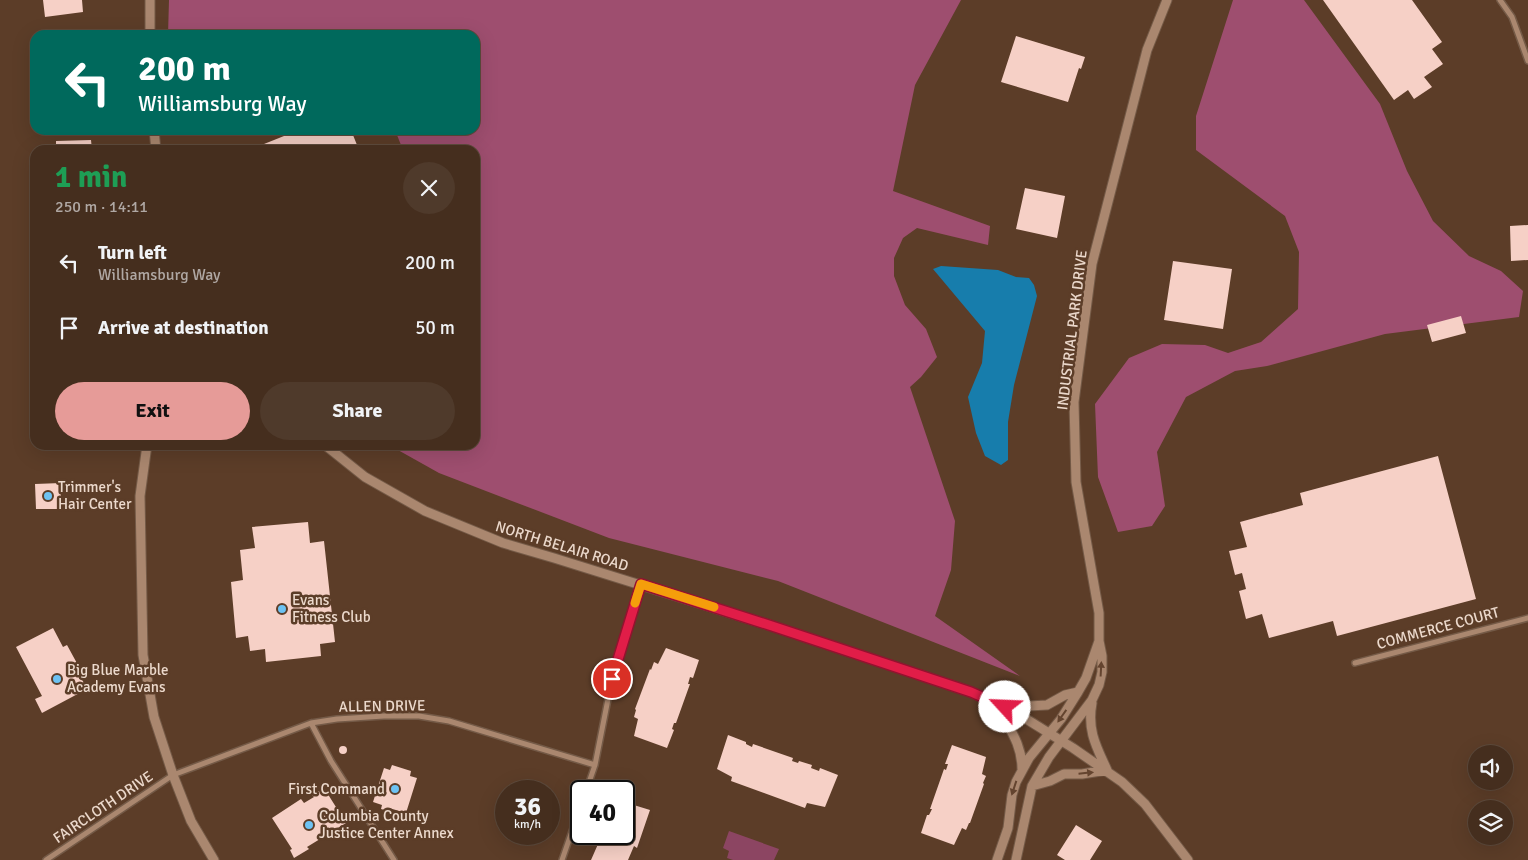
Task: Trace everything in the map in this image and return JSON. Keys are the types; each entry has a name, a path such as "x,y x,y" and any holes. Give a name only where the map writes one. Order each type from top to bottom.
{"street":[{"path":"150,0 150,30"},
{"name":"INDUSTRIAL PARK DRIVE","path":"1016,860 1032,786 1049,757 1092,700 1099,685 1102,672 1099,612 1076,482 1074,402 1092,264 1147,50 1167,0"},
{"path":"1500,0 1512,17 1528,61"},
{"path":"146,450 140,496 144,655 154,717 173,775 191,821 214,860"},
{"name":"NORTH BELAIR ROAD","path":"331,450 365,477 425,511 503,543 641,584 874,659 971,692 1005,707 1062,740 1107,770 1145,804 1188,860"},
{"path":"590,780 595,765 612,679 641,584"},
{"name":"COMMERCE COURT","path":"1355,663 1528,618"},
{"name":"INDUSTRIAL PARK DRIVE","path":"998,860 1008,828 1012,795 1022,769 1061,719 1078,692 1086,678 1099,641"},
{"path":"1005,707 1047,705 1065,695 1078,692"},
{"path":"1032,786 1050,781 1064,774 1082,774 1107,770 1091,732 1090,713 1092,700"},
{"path":"996,703 1005,723 1015,736 1022,769"},
{"name":"ALLEN DRIVE","path":"173,775 311,724 336,719 384,716 419,716 449,721 595,765"},
{"path":"311,724 331,761 394,860"},
{"name":"FAIRCLOTH DRIVE","path":"46,860 173,775"},
{"path":"562,860 570,837"}],"shaded area":[{"path":"169,0 961,0 915,85 893,191 990,226 988,245 917,228 903,238 894,258 894,276 905,305 926,329 937,357 910,387 955,521 951,570 935,616 1020,676 778,581 609,538 439,473 398,450 480,450 480,145 401,145 397,135 480,135 480,30 168,30"},
{"path":"1233,0 1304,0 1380,104 1407,171 1433,221 1469,256 1501,271 1523,291 1519,317 1385,334 1267,366 1235,371 1186,397 1157,452 1165,506 1152,526 1118,532 1098,477 1095,404 1129,358 1162,344 1205,345 1228,353 1261,342 1298,309 1299,252 1285,216 1196,150 1196,116"},
{"path":"729,831 779,849 774,860 733,860 727,858 729,851 723,848"}],"water":[{"path":"941,266 998,270 1016,277 1029,278 1034,285 1037,296 1014,385 1008,422 1008,460 1001,465 985,456 976,433 968,397 982,363 985,331 933,269"}],"building":[{"path":"43,0 82,0 83,12 45,17"},
{"path":"1323,0 1412,0 1442,42 1432,49 1443,64 1424,77 1432,87 1414,99 1408,90 1394,100"},
{"path":"1016,36 1085,57 1081,69 1079,68 1068,102 1001,82"},
{"path":"286,135 353,135 357,145 262,145"},
{"path":"91,140 92,145 56,145 56,141"},
{"path":"1025,188 1065,196 1057,238 1016,229"},
{"path":"1528,225 1528,260 1511,261 1510,226"},
{"path":"1173,261 1232,269 1223,329 1164,320"},
{"path":"1461,316 1466,333 1432,342 1427,325"},
{"path":"1438,456 1476,599 1337,636 1333,621 1269,638 1262,614 1246,619 1239,591 1246,589 1242,573 1235,575 1229,551 1247,547 1240,522 1303,505 1300,493"},
{"name":"Trimmer's Hair Center","path":"61,483 61,509 36,509 35,484"},
{"name":"Evans Fitness Club","path":"308,522 310,543 324,541 335,642 320,644 321,656 266,662 265,649 250,651 248,636 236,638 231,582 243,580 240,550 255,548 252,527"},
{"name":"Big Blue Marble Academy Evans","path":"53,628 63,647 67,645 79,667 76,668 87,689 42,713 35,699 42,696 16,647"},
{"path":"666,648 699,660 693,678 690,677 688,684 690,684 676,723 674,723 672,729 674,730 667,748 634,736 638,719 634,717 635,709 650,669 654,662 658,664"},
{"path":"728,735 746,742 746,744 752,747 753,744 793,758 792,761 812,765 811,768 819,771 820,768 838,775 825,807 807,803 805,808 731,781 732,777 717,769"},
{"path":"952,745 986,757 982,774 986,776 970,823 966,830 962,828 954,845 921,833 927,815 929,815 932,809 930,809 944,769 946,770 948,764 945,764"},
{"path":"343,746 347,750 343,754 339,750"},
{"path":"392,765 411,771 410,776 417,778 406,813 389,808 388,811 381,809 382,805 373,802 384,768 390,770"},
{"name":"Columbia County Justice Center Annex","path":"324,788 346,823 307,847 309,849 294,858 290,850 292,849 272,818 301,799 304,803 314,797 312,795"},
{"path":"635,805 650,810 637,848 634,846 628,860 591,860 598,845 635,845"},
{"path":"1076,825 1102,841 1090,860 1065,860 1057,855"}],"slow traffic":[{"path":"635,603 641,584 714,607"}],"place":[{"name":"Trimmer's Hair Center","path":"48,496"},
{"name":"Evans Fitness Club","path":"282,609"},
{"name":"Big Blue Marble Academy Evans","path":"57,679"},
{"name":"First Command","path":"395,789"},
{"name":"Columbia County Justice Center Annex","path":"309,825"}],"route":[{"path":"612,679 641,584 971,692 1005,707"}]}
